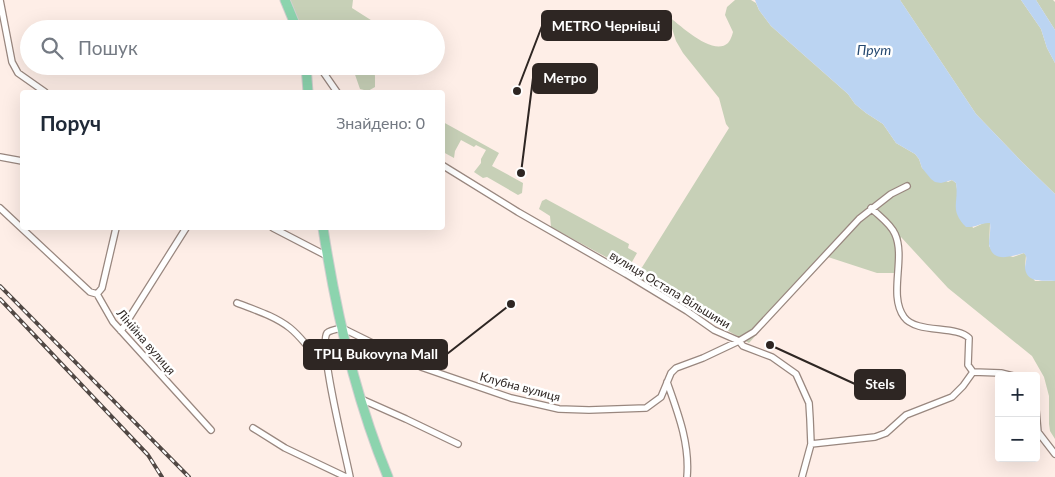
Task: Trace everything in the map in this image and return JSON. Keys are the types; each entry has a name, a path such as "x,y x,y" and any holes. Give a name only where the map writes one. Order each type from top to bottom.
{"highway":[{"path":"285,0 293,20"},
{"path":"307,75 308,90"},
{"path":"323,230 342,328 360,399 373,441 388,477"}],"street":[{"path":"0,0 3,32 12,62 20,74"},
{"path":"21,75 42,90"},
{"path":"325,75 336,90"},
{"path":"0,157 20,161"},
{"name":"вулиця Остапа Вільшини","path":"445,168 634,279 687,311 714,330 739,341 742,346 772,357 796,374 809,403 811,444 802,477"},
{"name":"Клубна вулиця","path":"342,328 421,367 511,398 559,409 646,408 661,397 670,373 676,368 703,358 754,332 859,219 891,194 907,186"},
{"name":"Лінійна вулиця","path":"0,208 20,227"},
{"path":"871,208 886,221 895,233 898,246 898,294 900,310 904,318 910,323 965,334 968,338 968,365 972,372"},
{"name":"Лінійна вулиця","path":"24,230 90,292 97,294 113,322 211,430"},
{"path":"97,294 102,288 116,230"},
{"path":"121,331 185,230"},
{"path":"277,230 327,256"},
{"path":"237,303 267,315 289,327 302,339 311,352 327,362"},
{"path":"342,328 328,333 325,340 332,398 350,477"},
{"path":"972,372 995,373"},
{"path":"811,444 875,437 886,433 906,415 952,397 963,386 972,372"},
{"path":"667,382 684,434 687,477"},
{"path":"360,399 406,418 458,444"},
{"path":"1037,417 1038,432 1055,454"},
{"path":"253,428 285,448 346,477"}],"green space":[{"path":"286,0 353,0 352,8 371,20 294,20"},
{"path":"735,0 751,0 756,3 771,26 848,94 855,104 883,124 896,143 915,154 922,168 948,182 952,180 956,183 973,228 986,222 990,223 989,246 992,250 1013,257 1024,253 1026,255 1025,267 1035,281 1055,281 1055,439 1050,431 1049,396 1044,377 1032,356 948,288 901,237 900,273 877,273 828,257 809,275 749,343 636,277 729,128 726,124 719,98 683,53 676,41 668,16 706,43 722,46 728,43 733,34 725,15 727,7"},
{"path":"900,0 1021,0 1041,29 1047,48 1055,63 1055,194 976,114"},
{"path":"1036,0 1053,0 1055,2 1055,30"},
{"path":"355,75 375,75 375,87 370,90 360,89"},
{"path":"445,123 499,153 492,166 523,183 522,193 518,195 487,177 483,178 474,172 481,163 486,150 476,145 474,147 461,140 455,151 454,158 445,153"},
{"path":"546,199 629,244 628,248 637,253 628,269 551,227 550,216 539,209 542,201"}],"water":[{"name":"Прут","path":"755,0 900,0 976,114 1055,194 1055,281 1037,280 1029,277 1026,273 1026,256 1024,253 1003,257 994,254 989,244 990,223 966,227 961,221 956,211 956,183 952,180 941,183 931,179 922,168 915,154 896,143 883,124 855,104 848,94 771,26 759,10"},
{"path":"1021,0 1036,0 1055,30 1055,63 1047,48 1041,29"}],"railway":[{"path":"0,286 189,477"},
{"path":"0,299 148,455 162,477"}],"place":[{"name":"METRO Чернівці","path":"517,91"},
{"name":"Метро","path":"521,173"},
{"name":"ТРЦ Bukovyna Mall","path":"511,304"},
{"name":"Stels","path":"770,345"}]}
